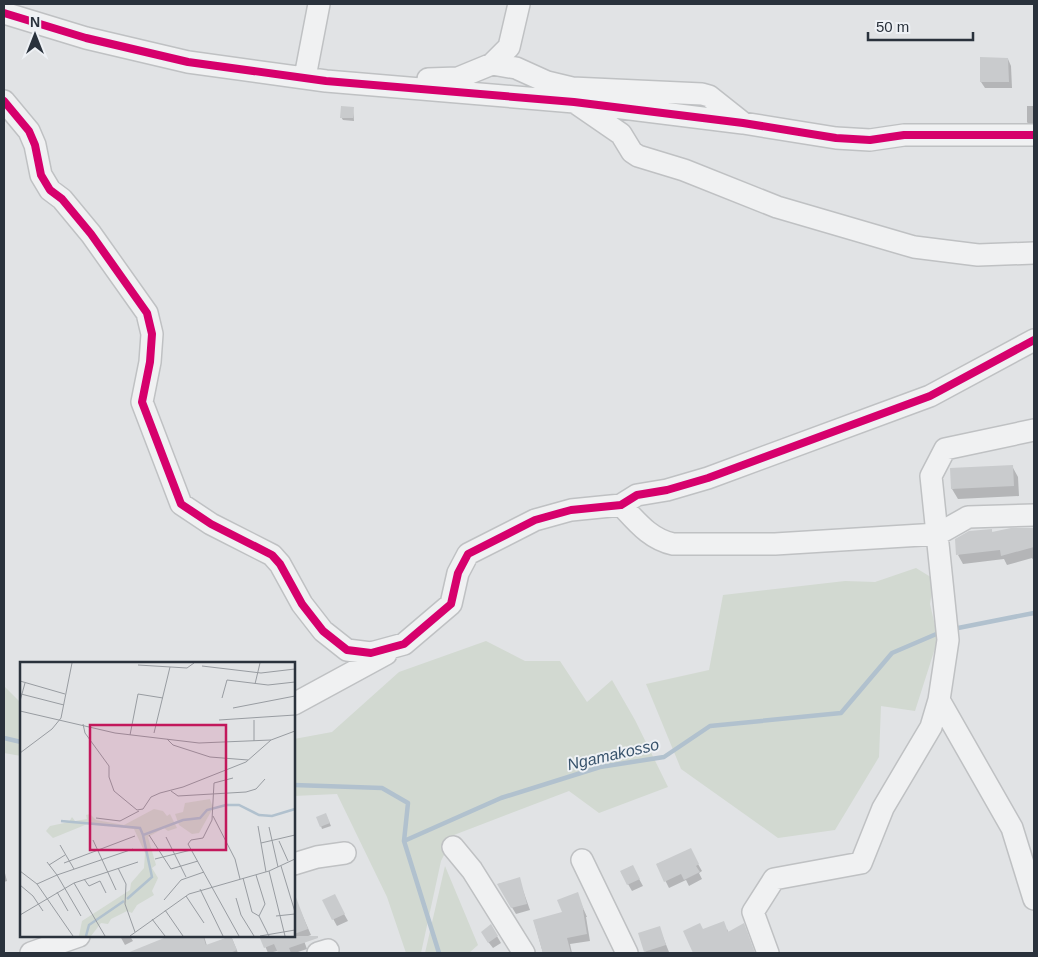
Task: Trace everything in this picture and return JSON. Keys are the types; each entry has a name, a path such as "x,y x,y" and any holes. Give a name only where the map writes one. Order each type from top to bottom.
{"street":[{"path":"305,77 319,4"},
{"path":"326,81 356,75 440,80 458,78 492,64 509,47 519,4"},
{"path":"4,13 86,38 188,62 326,81 574,102 743,123 836,138 870,140 904,135 1034,134"},
{"path":"492,64 516,68 547,82 572,88 702,94 709,96 743,123"},
{"path":"4,101 29,131 35,145 41,175 50,190 62,200 91,234 147,313 152,334 150,362 142,402 181,504 211,524 272,555 280,564 302,604 323,631 347,650 371,653 404,644"},
{"path":"574,102 621,134 632,152 638,156 684,170 777,207 914,247 978,255 1034,253"},
{"path":"295,703 404,644 451,604 458,573 468,554 535,520 571,510 621,505 637,495 668,490 708,478 930,396 1034,340"},
{"path":"768,953 752,912 774,880 861,863 883,808 931,727 939,700 948,640 947,614 931,476 945,449 1034,430"},
{"path":"621,505 649,534 660,541 673,544 776,544 938,534 968,517 1034,515"},
{"path":"939,700 1012,828 1034,899"},
{"path":"453,847 472,870 524,953"},
{"path":"295,864 317,857 345,853"},
{"path":"582,860 627,953"},
{"path":"42,947 76,937"}],"shaded area":[{"path":"916,568 934,579 930,604 938,639 915,711 881,706 879,757 835,830 778,838 681,769 646,684 709,670 723,595 845,581 875,582"},
{"path":"486,641 525,661 560,661 587,702 612,680 635,720 668,787 599,813 569,791 454,835 441,861 421,953 406,953 387,897 337,794 295,796 295,739 332,732 399,672"},
{"path":"4,686 20,702 20,756 4,753"},
{"path":"445,866 478,945 469,953 425,953"}],"building":[{"path":"980,57 1008,58 1009,82 980,82"},
{"path":"341,106 354,107 353,118 340,118"},
{"path":"1013,465 1014,486 951,489 950,468"},
{"path":"1011,528 1034,528 1034,547 1001,556 1000,550 956,555 955,539 969,531 992,529 992,532"},
{"path":"326,813 330,823 320,827 316,817"},
{"path":"691,848 699,864 696,866 700,872 684,880 681,874 664,882 656,864"},
{"path":"633,865 640,879 627,885 620,871"},
{"path":"520,877 527,904 511,908 497,884"},
{"path":"578,892 584,910 587,934 567,938 571,953 543,953 533,920 562,912 557,900"},
{"path":"335,894 345,914 332,920 322,900"},
{"path":"295,895 308,929 295,934"},
{"path":"724,921 728,932 744,923 755,953 693,953 683,931 700,923 703,929"},
{"path":"491,924 498,936 488,943 481,932"},
{"path":"660,926 666,945 644,952 638,933"},
{"path":"318,936 318,938 289,948 291,953 278,953 274,944 264,948 259,937"},
{"path":"167,937 203,937 206,945 231,937 237,950 230,953 127,953"}],"waterway":[{"name":"Ngamakosso","path":"953,629 1034,613"},
{"name":"Ngamakosso","path":"439,953 404,841 501,798 600,767 664,757 710,726 841,713 892,653 941,632"},
{"path":"4,738 20,742"},
{"path":"295,785 382,788 408,803 404,841"}],"cycle path":[{"path":"4,13 86,38 188,62 326,81 574,102 743,123 836,138 870,140 904,135 1034,135"},
{"path":"4,101 29,131 35,145 41,175 50,190 62,199 91,234 147,313 152,334 150,362 142,402 181,504 211,524 272,555 280,564 302,604 323,631 347,650 371,653 404,644 451,604 458,573 468,554 535,520 571,510 621,505 637,495 667,490 708,478 930,396 1034,340"}]}
